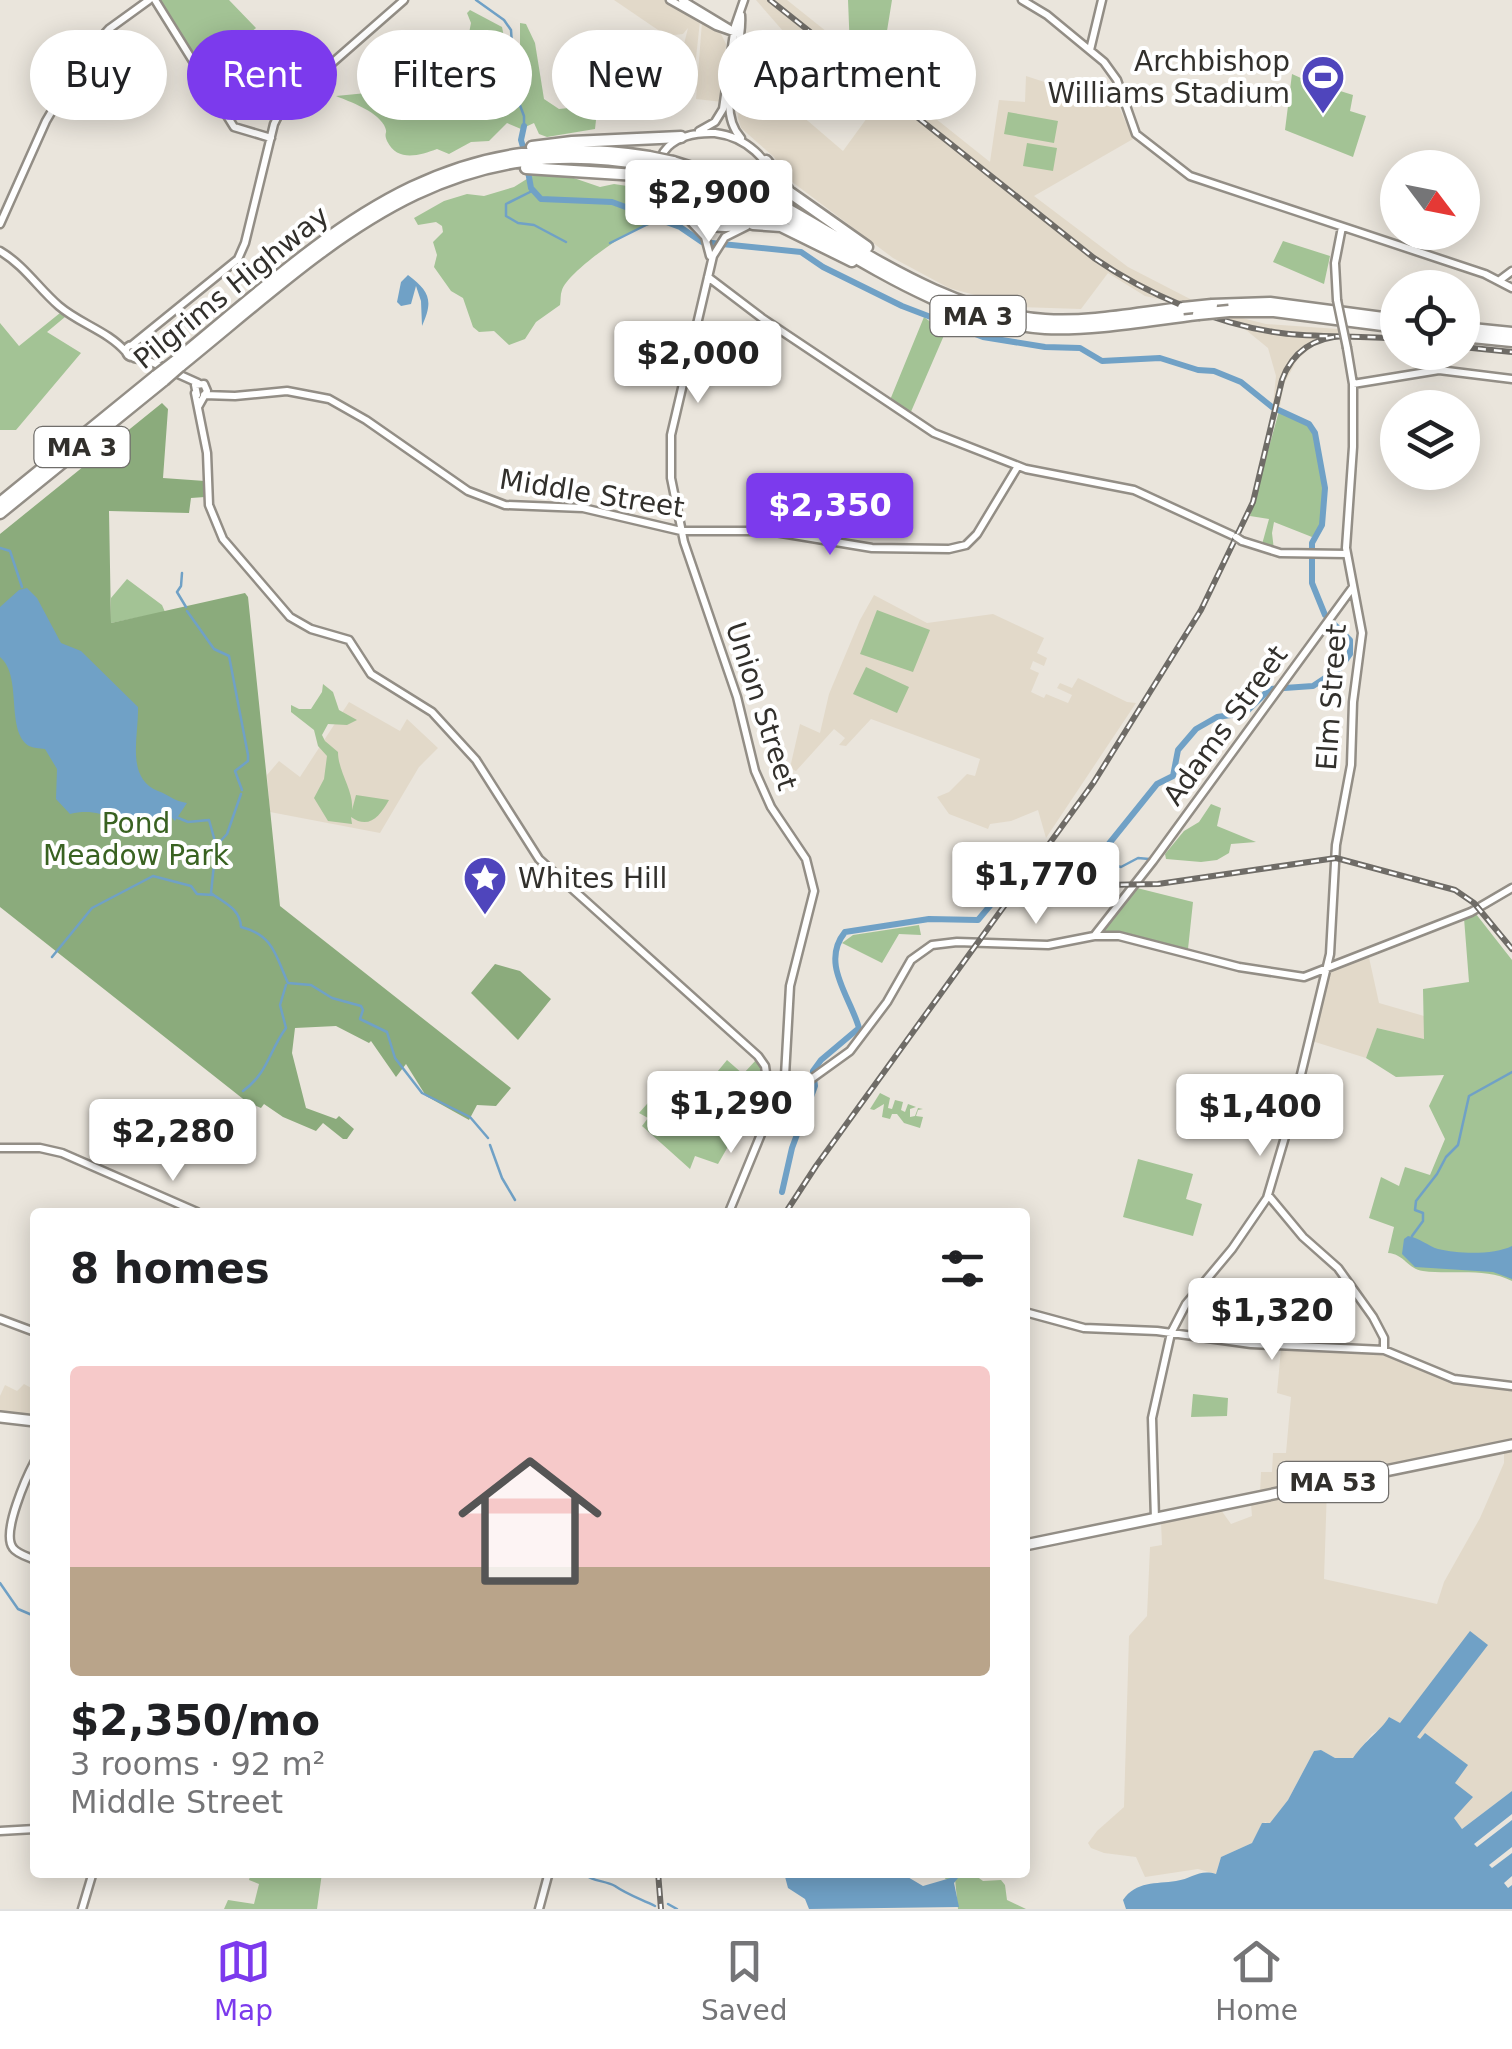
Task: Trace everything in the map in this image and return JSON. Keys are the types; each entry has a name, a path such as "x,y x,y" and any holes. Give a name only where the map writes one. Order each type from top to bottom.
{"highway":[{"path":"451,176 534,157 578,141 685,136"},
{"path":"451,176 534,157 639,176 654,185 676,209"},
{"name":"MA 3","path":"534,157 648,161 672,166 761,199 944,303 1004,322 1062,328 1229,311 1274,311 1380,322"},
{"path":"766,161 789,192 913,279"},
{"name":"Pilgrims Highway","path":"0,503 160,378 178,369 349,230 451,176"},
{"name":"MA 3","path":"782,211 976,307 1032,319 1078,320 1264,303 1380,321"},
{"path":"750,225 781,226 890,281 944,303"},
{"path":"1480,333 1512,334"},
{"path":"1480,335 1512,341"},
{"name":"Pilgrims Highway","path":"0,513 160,378"}],"main road":[{"path":"0,224 44,124 83,58 112,27 152,0 234,126 270,138"},
{"path":"133,350 240,255 270,138 289,98 404,0"},
{"path":"737,30 744,0"},
{"path":"1022,0 1088,48 1116,78 1136,134 1182,170 1208,184 1508,286 1512,273"},
{"path":"1088,48 1102,0"},
{"path":"678,1 731,30"},
{"path":"678,1 720,30"},
{"path":"716,26 727,30"},
{"path":"718,118 666,149 658,170 661,187 676,209 710,226 750,225"},
{"path":"712,249 723,238 768,213 776,195 775,179 766,161 736,132 732,120"},
{"path":"685,136 726,134 750,146"},
{"name":"Union Street","path":"676,209 712,249 670,444 670,472 681,530 737,696 758,781 774,813 806,859 813,881 812,908 790,989 788,1060 779,1095 731,1208"},
{"name":"Elm Street","path":"1155,1518 1152,1418 1171,1333 1186,1304 1232,1249 1268,1195 1327,969 1333,929 1336,844 1352,762 1353,698 1362,626 1347,554 1353,384 1337,300 1337,250 1344,228"},
{"name":"Middle Street","path":"0,251 28,272 61,308 149,361 178,369 200,391 221,396 288,391 322,396 352,411 464,488 485,499 519,507 594,510 681,530 764,530 872,548 958,548 974,538 1018,466"},
{"path":"708,280 918,424 1018,466 1134,490 1272,552 1347,554"},
{"path":"1353,384 1439,370 1512,379"},
{"path":"200,391 198,408 207,453 209,505 228,546 288,614 309,628 349,640 375,678 437,716 484,769 539,860 758,1056 768,1086 779,1095 789,1096 854,1046 889,999 911,960 925,948 957,942 1048,945 1094,936 1126,936 1240,967 1306,976 1474,911 1512,888"},
{"name":"Adams Street","path":"1094,936 1354,586"},
{"path":"0,1148 40,1148 62,1153 188,1208"},
{"path":"1268,1195 1303,1237 1338,1268 1384,1340 1382,1349"},
{"path":"1030,1313 1084,1328 1171,1333 1247,1344 1382,1349 1454,1379 1512,1386"},
{"path":"0,1319 30,1330"},
{"path":"1366,1348 1376,1343 1379,1331"},
{"path":"0,1418 30,1421"},
{"name":"MA 53","path":"1030,1544 1512,1446"},
{"path":"30,1471 19,1494 10,1541 15,1550 30,1558"},
{"path":"0,1832 30,1829"},
{"path":"82,1909 92,1878"},
{"path":"539,1909 547,1878"}],"shaded area":[{"path":"614,0 665,0 700,21 698,40 698,30 658,30"},
{"path":"756,0 787,0 825,30 782,30"},
{"path":"702,22 718,32 718,101 698,99"},
{"path":"1026,76 1095,94 1089,104 1119,107 1133,139 1034,196 1128,267 1194,301 1177,303 1145,296 1108,273 1081,309 1019,307 949,288 893,258 787,178 774,157 741,128 739,120 807,120 843,151 866,120 937,120 990,162 999,100 1025,102"},
{"path":"1230,315 1266,324 1338,329 1340,338 1316,343 1297,360 1284,384 1280,406 1273,404 1276,376 1268,348 1246,330 1216,317"},
{"path":"874,595 927,623 993,614 1044,638 1037,653 1047,658 1044,666 1033,661 1030,669 1039,673 1031,692 1044,698 1046,694 1068,703 1072,695 1057,688 1060,683 1072,688 1078,678 1136,703 1046,838 1038,810 990,824 988,829 949,814 937,797 949,792 967,774 975,776 980,759 871,719 846,746 839,745 845,738 834,729 796,771 790,768 800,724 820,733 829,694"},
{"path":"349,702 400,731 407,719 438,748 419,767 380,833 270,812 267,775 279,761 300,777"},
{"path":"1368,953 1379,1003 1424,1016 1424,1040 1378,1028 1366,1058 1312,1041 1330,972"},
{"path":"1281,1349 1378,1353 1443,1379 1512,1389 1512,1442 1260,1493 1261,1472 1272,1472 1273,1453 1286,1453 1291,1397 1277,1393"},
{"path":"24,1384 30,1387 30,1416 0,1413 5,1385 17,1391"},
{"path":"1512,1450 1512,1791 1462,1829 1453,1818 1464,1804 1425,1734 1420,1740 1389,1717 1353,1758 1335,1758 1321,1750 1314,1751 1288,1800 1270,1824 1265,1822 1252,1843 1221,1857 1216,1874 1198,1869 1145,1877 1136,1857 1091,1848 1088,1843 1097,1831 1124,1807 1129,1636 1147,1616 1150,1547 1162,1545 1161,1522 1221,1510 1231,1524 1252,1516 1251,1504 1327,1488 1324,1579 1437,1604 1444,1582 1480,1518 1504,1463 1504,1452"}],"green space":[{"path":"159,0 229,0 256,28 187,30 187,44"},
{"path":"848,0 892,0 887,30 849,30"},
{"path":"470,10 503,30 470,30"},
{"path":"532,37 544,99 552,104 552,120 596,120 595,129 547,137 539,134 534,123 521,129 507,123 489,141 471,142 449,154 437,149 417,155 403,155 392,148 380,120 532,120"},
{"name":"Archbishop Williams Stadium","path":"1292,74 1334,93 1337,90 1353,95 1350,111 1366,116 1353,157 1285,130"},
{"path":"357,94 357,105 337,96"},
{"path":"1008,112 1058,121 1054,143 1004,134"},
{"path":"1027,143 1057,148 1053,171 1023,166"},
{"path":"538,172 565,175 600,187 634,187 653,198 667,213 656,223 616,241 583,266 566,283 560,305 536,322 525,339 509,345 494,331 479,332 473,327 463,298 451,291 434,267 437,255 433,242 443,232 442,226 436,222 418,225 414,218 444,201 514,187"},
{"path":"1283,241 1330,256 1324,284 1273,262"},
{"path":"60,313 65,317 47,332 81,353 16,430 0,430 0,323 19,346"},
{"path":"924,317 945,333 910,414 890,400"},
{"name":"Pond Meadow Park","path":"162,403 168,409 163,478 205,481 205,497 191,498 189,513 109,511 111,623 245,593 248,597 280,906 511,1088 496,1106 477,1105 469,1120 426,1096 406,1064 396,1077 371,1041 336,1026 295,1028 292,1053 306,1108 336,1119 339,1116 354,1129 347,1139 323,1123 316,1131 264,1104 261,1108 247,1102 0,907 0,534"},
{"path":"1279,411 1303,420 1314,431 1325,488 1322,525 1312,537 1274,522 1274,550 1261,548 1269,519 1250,516"},
{"path":"127,579 162,605 165,612 111,623 111,598"},
{"path":"877,610 930,630 913,672 860,654"},
{"path":"866,667 909,687 897,713 853,694"},
{"path":"323,684 333,692 339,710 357,720 347,725 328,724 322,735 338,752 352,810 356,795 389,800 369,822 351,817 352,824 328,821 314,798 324,779 327,756 318,746 314,730 291,712 291,705 311,709"},
{"path":"1211,804 1221,808 1217,826 1256,842 1231,844 1229,853 1217,860 1166,859 1165,854 1184,831 1199,822"},
{"path":"1137,888 1193,902 1188,949 1126,933 1103,932 1101,929"},
{"path":"1476,914 1512,960 1512,1281 1480,1273 1418,1270 1388,1253 1394,1227 1369,1218 1381,1177 1399,1186 1405,1167 1430,1175 1445,1139 1429,1106 1444,1075 1396,1077 1366,1058 1377,1028 1424,1039 1423,989 1469,982 1464,918"},
{"path":"919,925 921,935 899,934 882,963 842,943 853,935"},
{"path":"495,964 520,971 551,999 518,1040 471,993"},
{"path":"757,1059 772,1100 766,1117 713,1077 727,1060 743,1074"},
{"path":"662,1087 730,1143 718,1164 695,1156 690,1169 642,1126 648,1118 639,1113"},
{"path":"880,1093 890,1098 888,1108 892,1109 895,1100 903,1102 901,1110 905,1112 908,1104 916,1107 910,1109 910,1117 915,1116 918,1108 923,1109 916,1116 923,1117 920,1128 904,1123 897,1114 890,1119 882,1117 884,1104 870,1109"},
{"path":"1138,1159 1193,1174 1186,1199 1202,1204 1193,1236 1123,1217"},
{"path":"1193,1394 1228,1398 1227,1416 1191,1417"},
{"path":"321,1878 317,1909 224,1909 228,1900 254,1904 259,1884 249,1880"},
{"path":"979,1878 1001,1880 1007,1900 1026,1909 958,1909 955,1879 945,1879"}],"water":[{"path":"408,275 427,297 428,309 422,326 416,286 411,304 401,306 397,302 401,282"},
{"path":"27,588 37,598 61,643 81,651 138,707 137,766 148,785 187,803 175,821 170,816 141,832 99,814 70,814 56,799 57,769 45,749 29,746 22,739 11,677 0,657 0,607"},
{"path":"1408,1236 1456,1252 1486,1252 1512,1246 1512,1279 1493,1272 1415,1267 1402,1254"},
{"path":"1470,1631 1488,1645 1417,1737 1420,1739 1425,1733 1468,1765 1455,1783 1473,1797 1454,1818 1462,1829 1512,1791 1512,1814 1474,1844 1477,1847 1512,1820 1512,1847 1489,1865 1492,1868 1512,1853 1512,1876 1504,1883 1508,1888 1512,1885 1512,1909 1126,1909 1123,1900 1140,1886 1216,1874 1221,1857 1252,1843 1262,1823 1270,1823 1288,1800 1314,1751 1321,1750 1335,1758 1353,1758 1389,1717 1400,1723"},
{"path":"785,1878 909,1878 923,1886 958,1878 954,1883 959,1907 809,1909 805,1899 788,1888"}],"waterway":[{"path":"476,0 504,20 511,30 515,92 524,126"},
{"path":"524,126 521,140 525,154"},
{"path":"527,166 531,188 541,199 612,202 680,227 702,242 801,252 902,306 983,337 1080,348 1102,361 1160,358 1214,371 1241,382 1272,407 1309,424 1315,433 1325,488 1322,525 1312,543 1312,583 1325,615 1350,640 1350,654 1340,668 1313,686 1270,689 1245,713 1217,717 1196,729 1178,750 1173,776 1157,784 1087,871 1062,877 1020,870 978,920 929,919 845,932 838,944 836,968 859,1028 813,1071 815,1086 792,1148 782,1192"},
{"path":"532,191 506,204 506,216 566,242"},
{"path":"610,243 658,219"},
{"path":"0,548 10,551 22,587"},
{"path":"182,573 177,592 186,607"},
{"path":"187,611 214,649 229,656 248,755 248,761 235,771 242,790"},
{"path":"216,846 227,834 241,794"},
{"path":"176,817 188,822 209,820 216,845 211,893 234,911 241,927 267,941 288,983 311,985 332,998 361,1006 360,1019 387,1032 395,1058 422,1093 470,1117 488,1138"},
{"path":"1092,867 1121,867 1138,858 1149,859"},
{"path":"52,957 92,908 153,876 191,886 197,894 213,895"},
{"path":"243,1091 263,1069 286,1028 280,1005 286,985"},
{"path":"1412,1236 1423,1221 1423,1213 1415,1210 1416,1201 1458,1145 1469,1096 1512,1072"},
{"path":"490,1145 515,1200"},
{"path":"0,1583 18,1609 30,1614"},
{"path":"590,1878 655,1906"},
{"path":"668,1904 677,1909"}],"railway":[{"path":"770,0 1094,258 1136,284 1183,306 1257,329 1295,335 1380,338"},
{"path":"789,1208 1094,782 1201,610 1253,502 1282,380 1292,361 1315,342 1345,336"},
{"path":"1480,349 1512,352"},
{"path":"1013,902 1026,892 1045,886 1158,884 1336,858 1455,890 1474,903 1512,949"},
{"path":"658,1878 661,1909"}],"place":[{"name":"Archbishop Williams Stadium","path":"1323,115"},
{"name":"Whites Hill","path":"485,916"}]}
